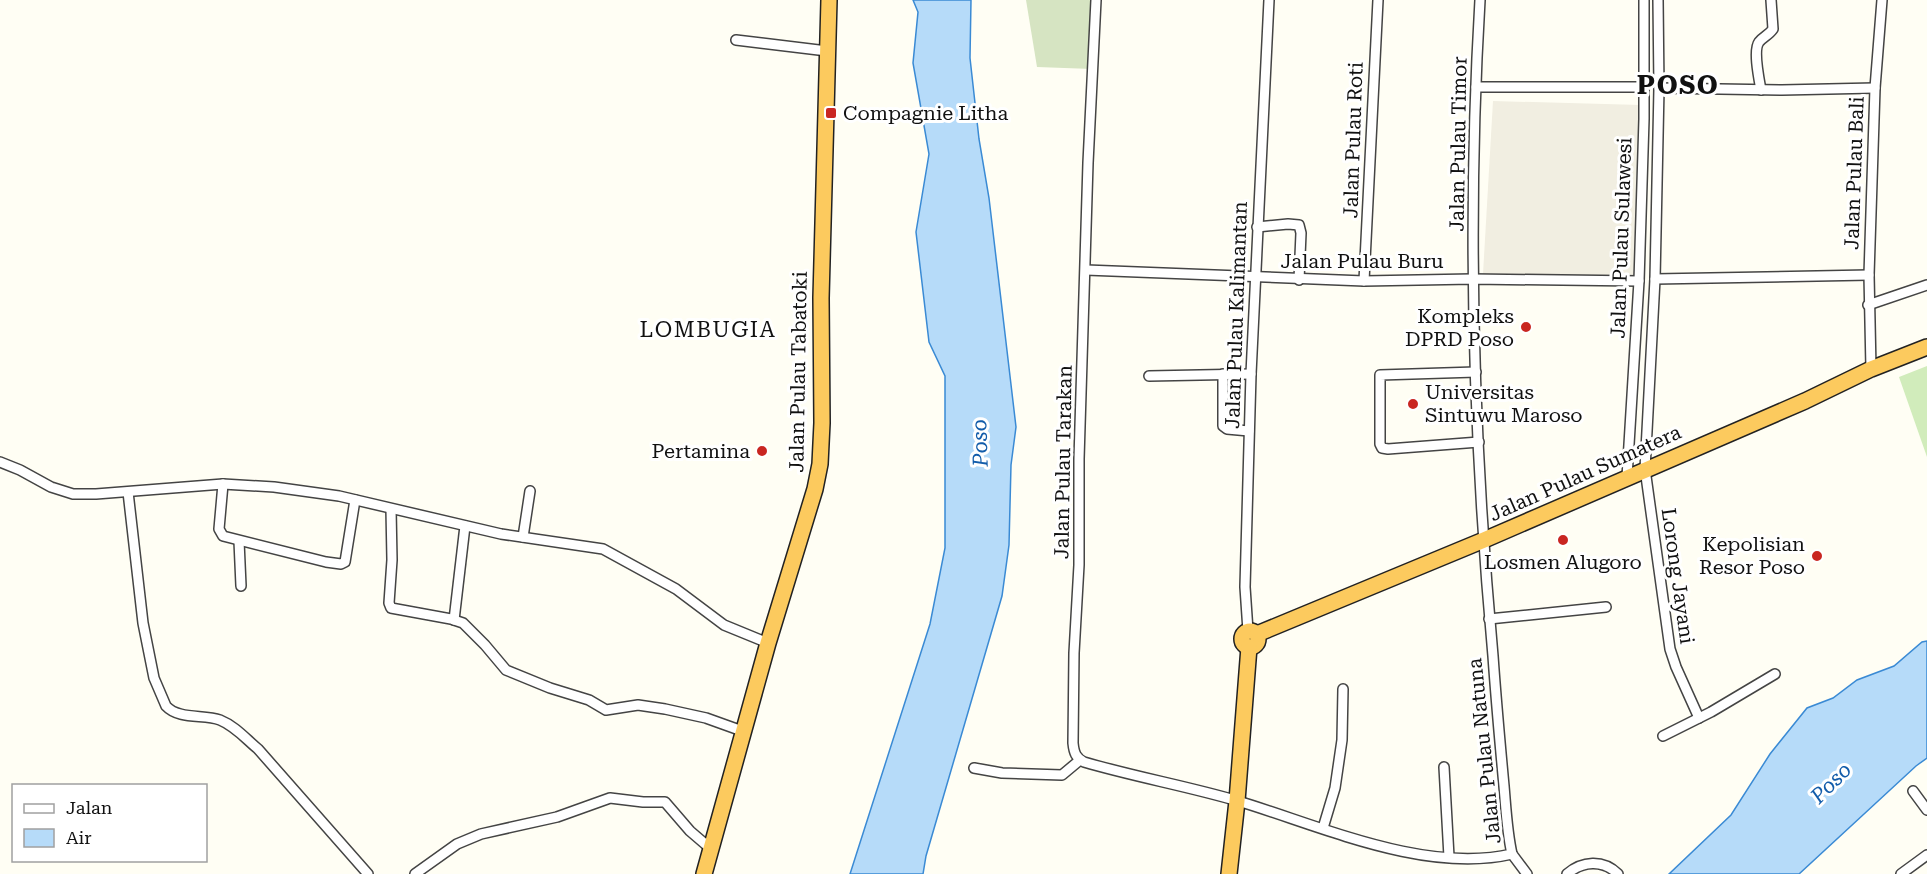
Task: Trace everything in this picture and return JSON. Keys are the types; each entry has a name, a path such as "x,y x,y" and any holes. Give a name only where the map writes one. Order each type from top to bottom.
{"highway":[{"name":"Jalan Pulau Tabatoki","path":"704,874 768,643 814,489 819,464 822,423 820,298 829,0"},
{"name":"Jalan Pulau Sumatera","path":"1251,637 1484,540 1927,346"},
{"path":"1229,874 1251,637"}],"street":[{"name":"Jalan Pulau Tarakan","path":"1080,760 1074,750 1074,695 1088,163 1096,0"},
{"name":"Jalan Pulau Kalimantan","path":"1251,637 1245,587 1249,431 1269,0"},
{"name":"Jalan Pulau Roti","path":"1364,281 1378,0"},
{"name":"Jalan Pulau Timor","path":"1480,0 1472,279 1484,540"},
{"name":"Jalan Pulau Sulawesi","path":"1627,477 1639,281 1644,0"},
{"name":"Jalan Pulau Sulawesi","path":"1646,469 1655,279 1659,88 1658,0"},
{"path":"1761,90 1756,47 1760,40 1773,29 1771,0"},
{"name":"Jalan Pulau Bali","path":"1870,369 1868,305 1875,88 1882,0"},
{"path":"736,40 827,51"},
{"path":"1476,87 1643,87"},
{"path":"1659,88 1761,90 1875,88"},
{"path":"1641,194 1656,194"},
{"path":"1257,227 1299,225 1301,232 1299,280"},
{"name":"Jalan Pulau Buru","path":"1086,270 1299,280 1639,281"},
{"path":"1655,279 1869,275"},
{"path":"1868,305 1927,285"},
{"path":"1871,348 1888,362"},
{"path":"1476,372 1380,375 1380,444 1382,448 1388,449 1479,442"},
{"path":"1223,374 1223,426 1227,429 1249,431"},
{"path":"1149,376 1251,374"},
{"path":"1632,411 1647,414"},
{"path":"0,462 51,487 73,494 222,484 274,487 355,500 523,537 603,549 675,589 724,626 768,643"},
{"name":"Lorong Jayani","path":"1646,469 1670,650 1699,718"},
{"path":"222,484 220,531 224,537 284,550 317,561 341,564 345,561 355,500"},
{"path":"523,537 530,491"},
{"path":"128,492 143,623 154,678 166,706 169,710 180,714 219,720 239,732 258,749 368,874"},
{"path":"392,509 393,553 390,607 454,620 470,628 506,670 590,700 606,710 634,705 647,706 706,718 744,732"},
{"path":"454,620 465,526"},
{"name":"Jalan Pulau Natuna","path":"1237,801 1397,850 1449,857 1492,858 1512,854 1489,619 1484,540"},
{"path":"239,541 241,586"},
{"path":"1489,619 1606,607"},
{"path":"1663,736 1775,674"},
{"path":"1323,828 1335,788 1342,740 1343,689"},
{"path":"974,768 1002,773 1062,775 1080,760 1237,801"},
{"path":"1444,767 1449,857"},
{"path":"1913,790 1927,810"},
{"path":"415,874 457,844 473,836 556,818 610,798 665,802 690,831 711,849"},
{"path":"1512,854 1527,874"},
{"path":"1901,874 1927,855"},
{"path":"1567,874 1581,864 1591,863 1609,866 1618,874"}],"green space":[{"path":"1026,0 1093,0 1092,69 1037,67"},
{"path":"1927,366 1927,457 1899,377"}],"shaded area":[{"path":"1493,101 1641,105 1634,276 1483,274"}],"water":[{"name":"Poso","path":"913,0 971,0 970,58 1016,427 1011,465 1009,545 1002,596 926,856 923,874 850,874 930,624 945,548 945,376 929,342 916,232 929,154 913,63 918,12"},
{"name":"Poso","path":"1927,641 1927,758 1799,874 1669,874 1731,815 1770,754 1807,708 1833,698 1857,680 1894,666 1922,642"}],"place":[{"name":"Compagnie Litha","path":"831,113"},
{"name":"Kompleks DPRD Poso","path":"1526,327"},
{"name":"Universitas Sintuwu Maroso","path":"1413,404"},
{"name":"Pertamina","path":"762,451"},
{"name":"Losmen Alugoro","path":"1563,540"},
{"name":"Kepolisian Resor Poso","path":"1817,556"}],"district":[{"name":"POSO","path":"1678,85"},
{"name":"LOMBUGIA","path":"708,329"}]}
